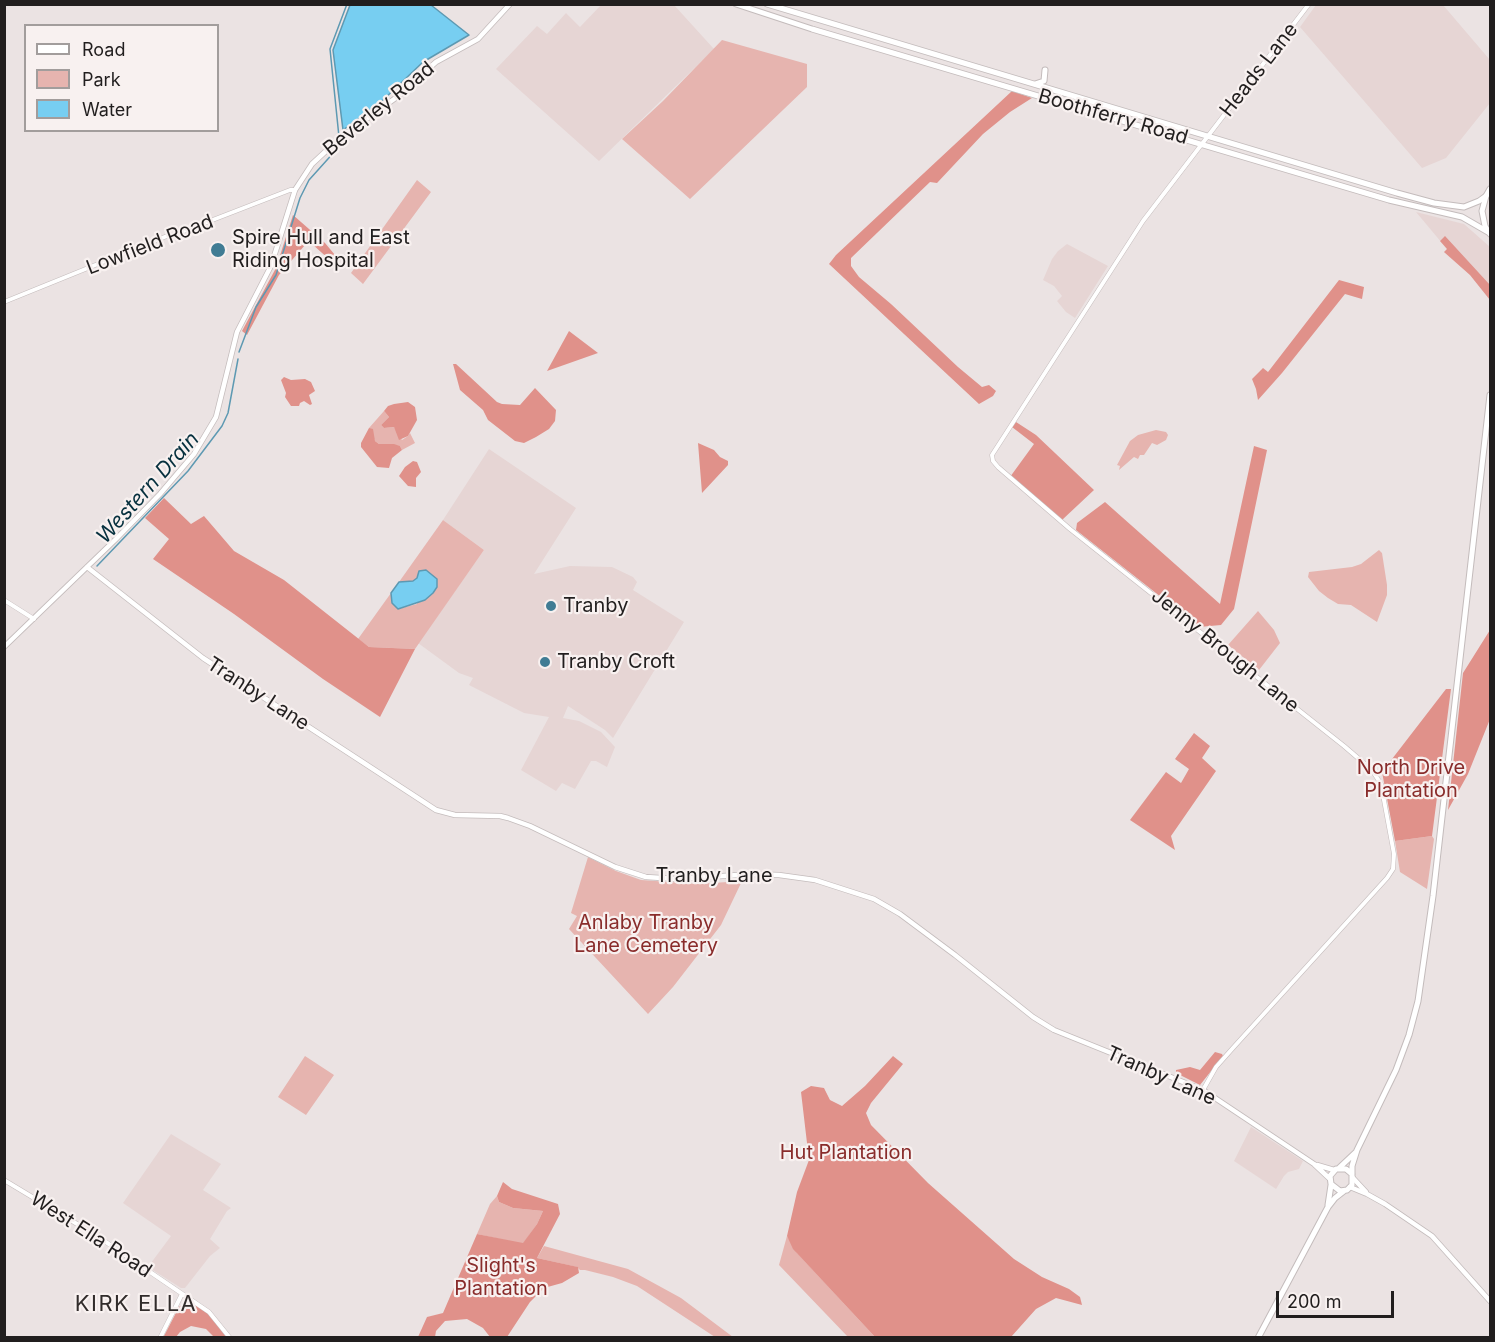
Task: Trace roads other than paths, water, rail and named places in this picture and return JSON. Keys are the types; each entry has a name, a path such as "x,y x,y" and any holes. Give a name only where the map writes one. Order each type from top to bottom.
{"main road":[{"name":"Beverley Road","path":"4,647 160,494 195,454 216,417 237,332 271,266 295,190 312,164 339,139 397,98 436,62 478,39 510,4"},
{"name":"Boothferry Road","path":"736,4 1389,200 1462,217 1490,233"},
{"name":"Boothferry Road","path":"767,4 1397,193 1464,207 1479,201 1489,191"},
{"path":"1034,84 1044,81 1045,70"},
{"path":"1489,191 1482,211 1482,219 1490,233"},
{"path":"1258,1338 1328,1207 1335,1198 1350,1187 1357,1150 1396,1070 1418,1001 1434,893 1491,395"},
{"name":"Tranby Lane","path":"87,567 203,658 436,810 455,815 508,818 530,826 605,862 646,877 685,879 753,874 778,875 815,880 862,894 885,904 900,914 1033,1017 1054,1030 1203,1090 1314,1164 1330,1181"},
{"path":"1328,1207 1330,1181 1336,1169 1357,1150"},
{"name":"Tranby Lane","path":"1314,1164 1336,1169"},
{"path":"1336,1169 1346,1168 1367,1194"},
{"path":"1330,1181 1336,1190 1344,1191"},
{"path":"1350,1187 1367,1194 1431,1236 1491,1301"}],"street":[{"name":"Heads Lane","path":"1143,221 1309,4"},
{"name":"Lowfield Road","path":"4,302 167,236 295,190"},
{"name":"Jenny Brough Lane","path":"1143,221 996,446 992,455 993,461 1070,529 1372,770 1381,784 1394,854 1393,869 1387,878 1216,1067 1203,1090"},
{"path":"4,600 34,620"},
{"name":"West Ella Road","path":"4,1180 88,1230 182,1294 216,1318 230,1338"},
{"path":"160,1338 182,1294"}],"water":[{"path":"350,5 431,5 469,35 423,62 381,102 343,130 333,50"},
{"path":"426,570 437,579 437,587 433,593 425,600 398,609 392,603 391,593 399,582 413,581 417,578 419,571"}],"waterway":[{"name":"Western Drain","path":"339,137 330,49 347,4"},
{"name":"Western Drain","path":"239,352 256,307 276,275 300,198 309,180 336,150 338,142"},
{"name":"Western Drain","path":"97,566 188,471 222,426 228,413 238,359"}],"place":[{"name":"Spire Hull and East Riding Hospital","path":"218,250"},
{"name":"Tranby","path":"551,606"},
{"name":"Tranby Croft","path":"545,662"}],"district":[{"name":"KIRK ELLA","path":"136,1304"}],"park label":[{"name":"North Drive Plantation","path":"1411,780"},
{"name":"Anlaby Tranby Lane Cemetery","path":"646,934"},
{"name":"Hut Plantation","path":"846,1153"},
{"name":"Slight's Plantation","path":"501,1278"}]}
